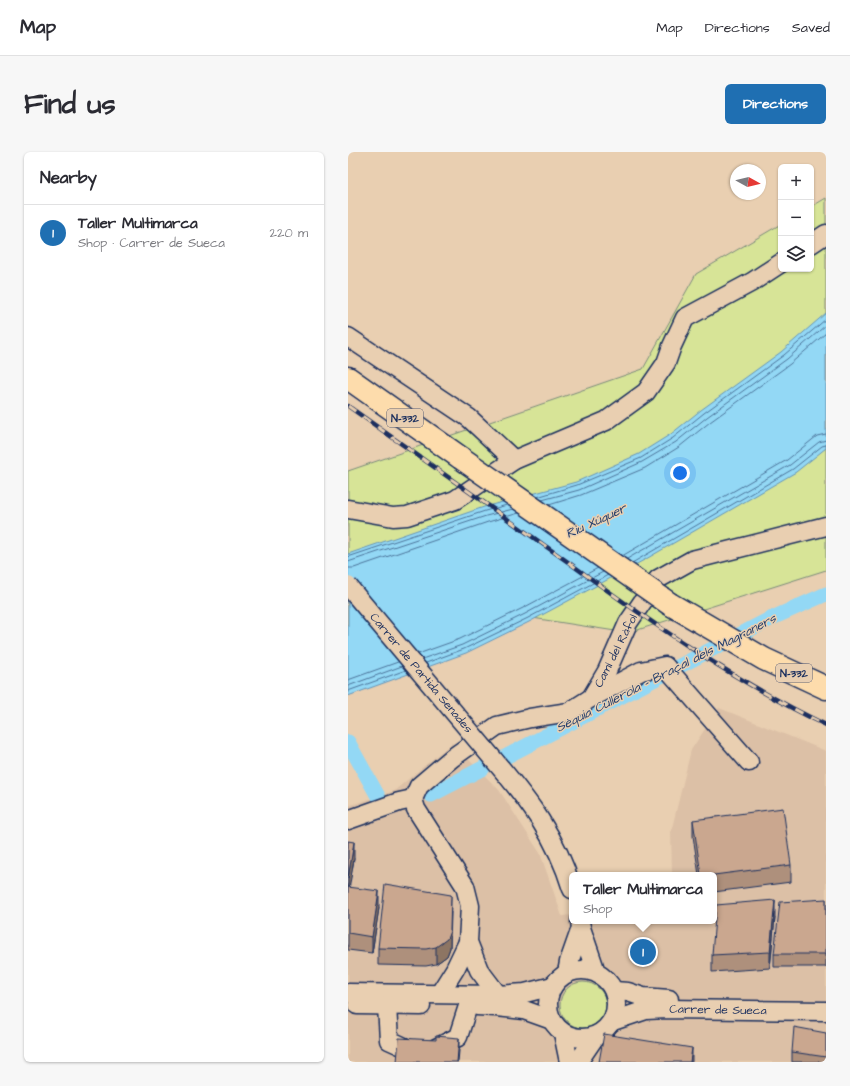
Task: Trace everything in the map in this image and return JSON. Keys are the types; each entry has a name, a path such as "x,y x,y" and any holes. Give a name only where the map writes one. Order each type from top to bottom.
{"highway":[{"name":"N-332","path":"348,378 670,604 762,658 826,688"}],"street":[{"path":"814,242 826,234"},
{"path":"348,509 381,516 407,516 455,500 514,460 606,422 646,392 666,363 685,318 752,282 778,265"},
{"path":"348,337 469,418 514,460"},
{"name":"Camí del Ràfol","path":"413,799 419,786 452,758 497,726 530,718 569,712 591,698 607,671 628,623 658,579 692,560 826,526"},
{"name":"Carrer de Partida Senades","path":"348,586 535,811 551,837 569,879"},
{"path":"591,698 641,672 665,666 749,762"},
{"path":"348,820 399,802 413,799 416,809 465,886 470,906 468,942 455,969 440,993"},
{"path":"580,925 596,972"},
{"path":"567,973 580,925"},
{"path":"468,942 479,970 498,995"},
{"path":"569,1062 557,1026 548,1009 549,997 553,986 559,978 567,973 577,970 587,970 596,972 604,977 614,990 617,1001 613,1021 605,1030 595,1037 578,1062"},
{"path":"348,993 440,993 498,995 525,993 553,986"},
{"name":"Carrer de Sueca","path":"614,990 628,992 643,998 658,999 826,1000"},
{"path":"348,1005 468,1006 524,1010 557,1026 573,1038 584,1039 595,1037"},
{"path":"387,1006 389,1040 422,1055 458,1037 468,1006"},
{"name":"Carrer de Sueca","path":"613,1021 646,1010 667,1009 826,1011"}],"shaded area":[{"path":"719,708 826,751 826,1062 348,1062 348,806 394,791 452,743 499,790 540,853 562,916 569,915 569,924 717,924 717,872 672,872 671,832 691,750"}],"green space":[{"path":"826,198 826,570 628,633 526,617 348,679 348,471 643,369 696,274 778,226 778,272 814,272 814,205"},
{"path":"583,982 596,986 602,992 606,1005 602,1018 596,1024 583,1028 570,1024 564,1018 560,1005 564,992 570,986"}],"water":[{"name":"Riu Xúquer","path":"826,313 826,448 796,472 646,559 529,622 466,653 348,696 348,554 484,507 576,482 639,454 671,434 701,410 781,352"}],"building":[{"path":"783,808 791,865 717,875 717,872 701,872 693,820"},
{"path":"348,841 354,842 348,879"},
{"path":"385,884 451,895 450,931 447,939 436,947 426,949 378,948"},
{"path":"348,887 379,891 372,937 348,933"},
{"path":"826,899 826,954 774,954 780,902"},
{"path":"775,900 770,952 712,955 714,924 717,924 717,905"},
{"path":"794,1027 826,1033 826,1057 792,1052"},
{"path":"604,1034 692,1048 690,1062 599,1062"},
{"path":"436,1036 459,1038 457,1062 397,1062 399,1038 436,1040"}],"waterway":[{"name":"Sèquia Cullerola - Braçal dels Magraners","path":"507,756 770,619 826,594"},
{"path":"348,742 379,798"},
{"path":"431,795 483,768"}],"railway":[{"path":"348,406 630,607 693,650 758,689 826,725"}],"place":[{"name":"Taller Multimarca","path":"643,952"}]}
